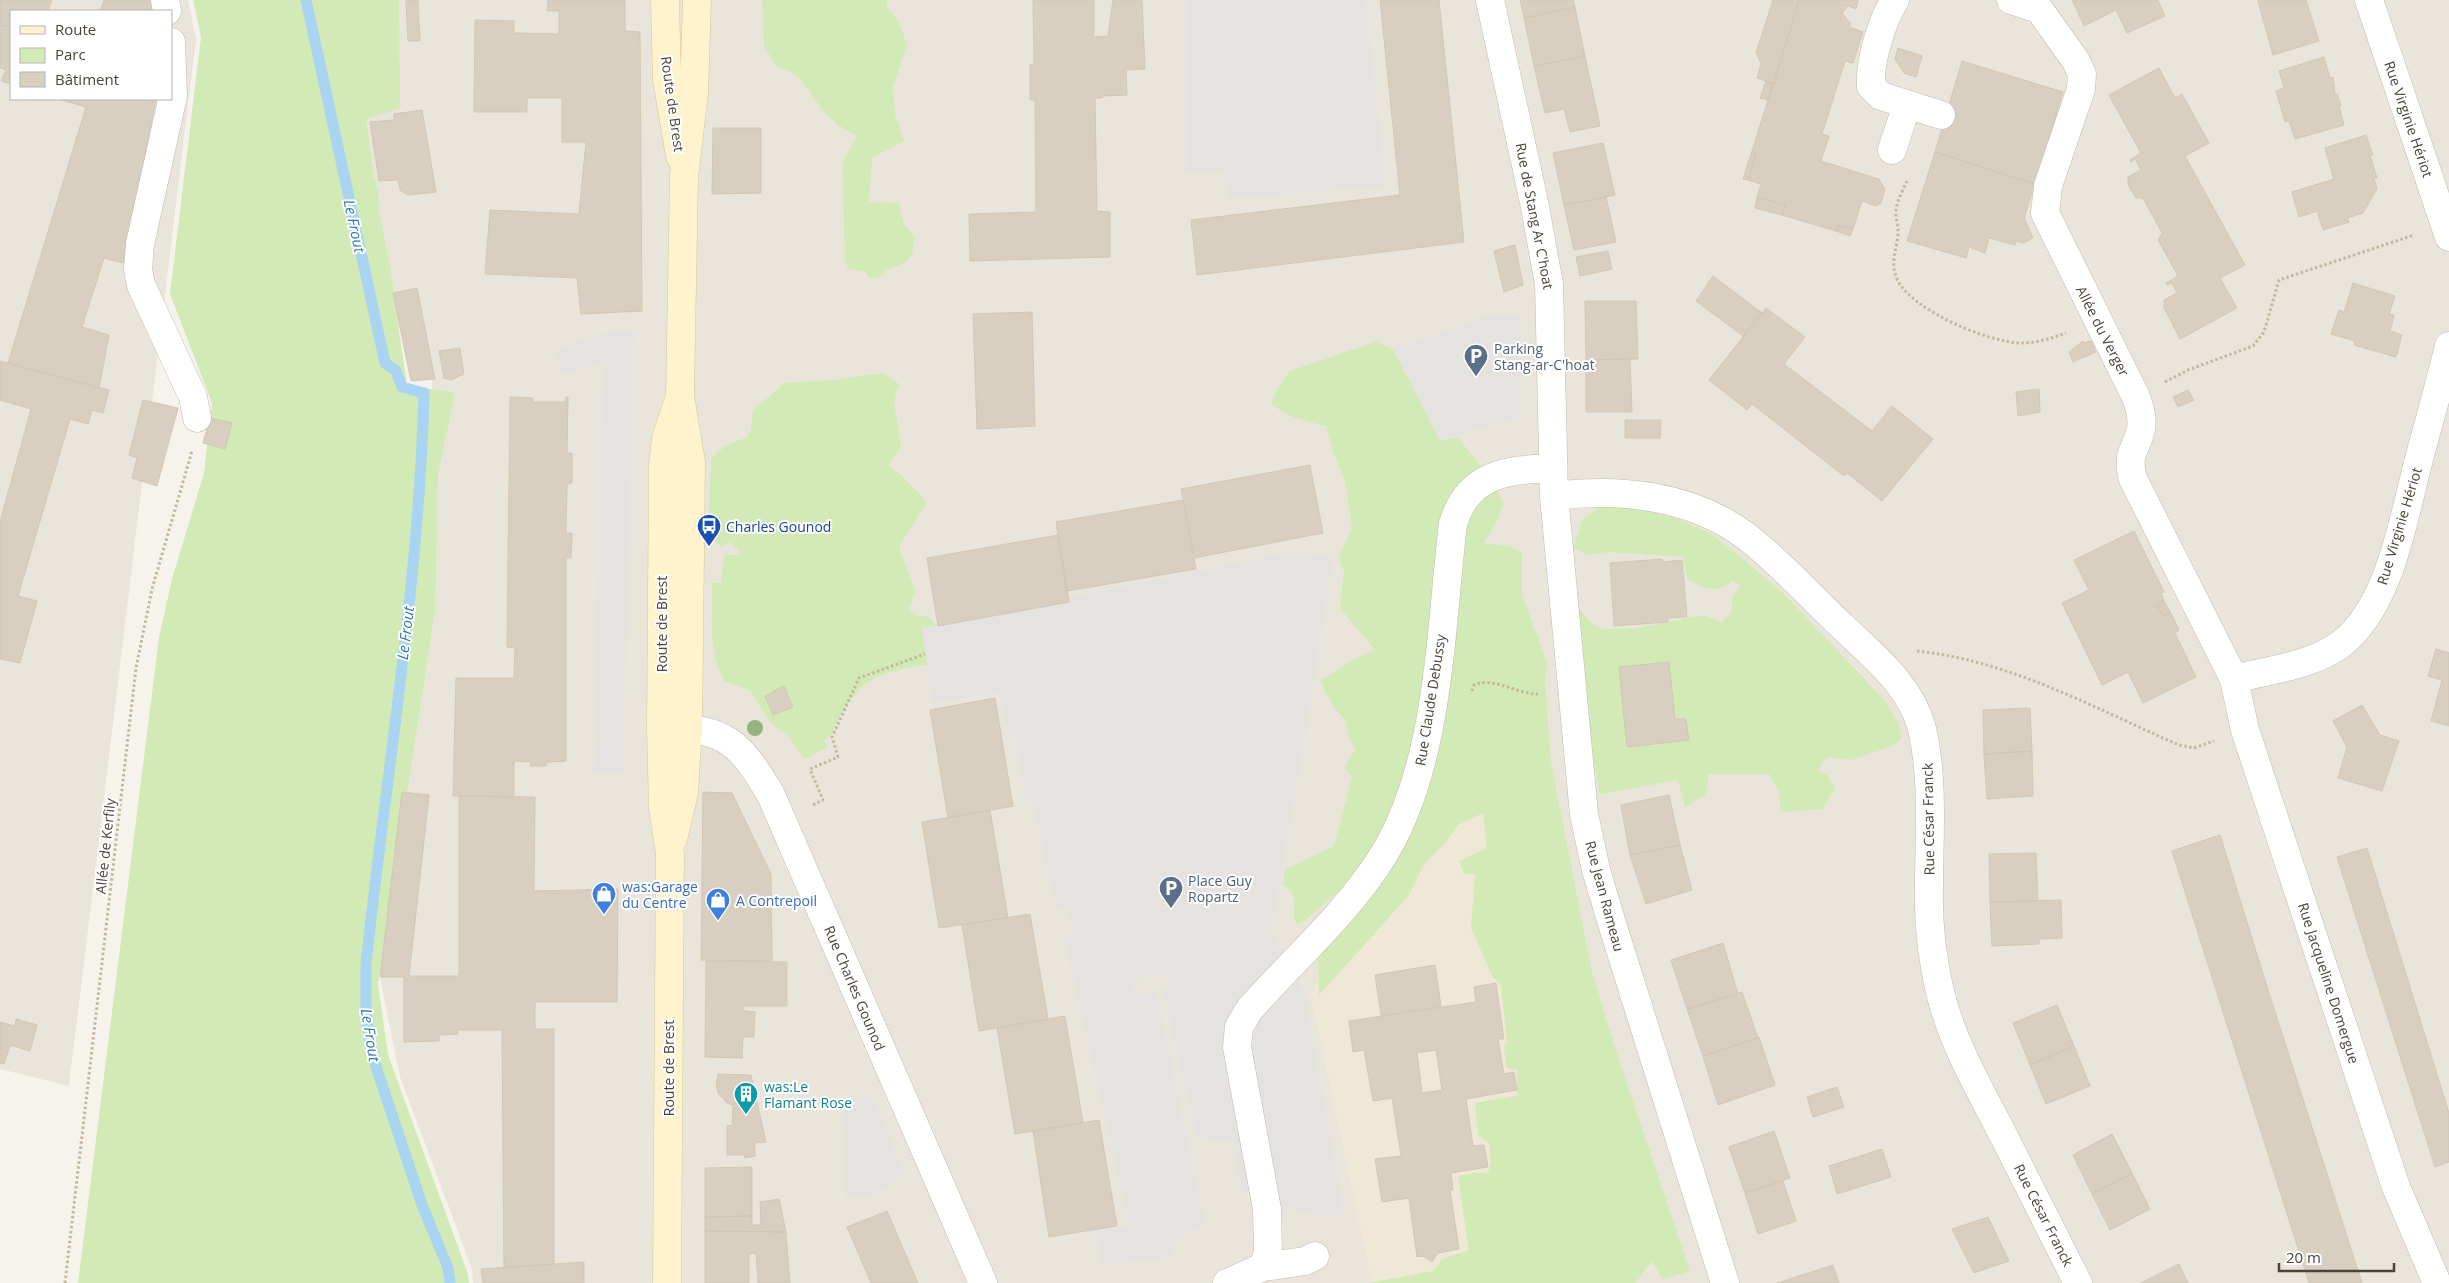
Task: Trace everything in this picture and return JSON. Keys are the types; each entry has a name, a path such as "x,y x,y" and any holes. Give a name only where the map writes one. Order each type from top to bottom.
{"main road":[{"name":"Route de Brest","path":"665,0 667,79 684,177"},
{"name":"Route de Brest","path":"670,853 684,793 688,728 691,462 680,396 684,177 694,93 697,49 697,0"},
{"name":"Route de Brest","path":"666,1283 670,853 663,808 661,728 663,465 666,438 680,396"}],"street":[{"name":"Rue de Stang Ar C'hoat","path":"1490,0 1534,202 1549,284 1554,496"},
{"path":"1895,0 1888,12 1873,62 1871,86 1881,96 1941,115"},
{"name":"Allée du Verger","path":"2011,0 2039,9 2076,61 2082,74 2080,89 2048,186 2045,213 2136,397 2142,416 2141,430 2129,458 2133,479 2234,679"},
{"name":"Rue Virginie Hériot","path":"2369,0 2449,237"},
{"path":"172,69 173,96 140,244 138,269 147,302 193,397 197,418"},
{"path":"1892,150 1907,105"},
{"name":"Rue Virginie Hériot","path":"2234,679 2324,654 2341,644 2358,629 2370,611 2384,580 2398,538 2449,346"},
{"name":"Rue Claude Debussy","path":"1263,1267 1268,1253 1266,1209 1236,1037 1239,1027 1248,1010 1359,890 1380,861 1406,813 1419,769 1432,702 1453,524 1460,506 1477,484 1494,476 1513,471 1553,468"},
{"name":"Rue César Franck","path":"1554,496 1600,492 1656,498 1684,504 1726,523 1746,536 1794,577 1884,666 1902,687 1921,726 1925,749 1930,815 1930,931 1940,992 1949,1021 1983,1096 2078,1283"},
{"name":"Rue Jean Rameau","path":"1554,496 1584,814 1596,870 1725,1283"},
{"name":"Rue Jacqueline Domergue","path":"2234,679 2246,730 2396,1187 2437,1283"},
{"name":"Rue Charles Gounod","path":"661,728 688,728 717,734 737,747 750,760 772,795 982,1283"},
{"path":"1227,1283 1263,1267 1305,1261 1316,1256"}],"path":[{"path":"1892,150 1907,180 1896,209 1898,231 1894,248 1894,264 1897,280 1914,300 1946,320 1972,330 2021,343 2052,338 2096,318"},
{"path":"2136,397 2188,370 2253,346 2264,332 2279,280 2392,244"},
{"name":"Allée de Kerfily","path":"65,1283 136,668 162,548 189,467 197,418"},
{"path":"1884,666 1909,650 1941,654 1991,665 2058,691 2179,745"},
{"path":"817,803 822,800 810,769 838,757 832,737 855,683 865,674 925,654"},
{"path":"1469,697 1474,685 1482,682 1503,685 1526,694 1572,694"}],"shaded area":[{"path":"0,0 188,0 196,39 69,1086 0,1069"},
{"path":"332,0 2449,0 2449,1283 473,1283 472,1269 400,1077 380,977 434,489 432,380 411,381"},
{"path":"1186,0 1365,0 1386,186 1229,198 1223,171 1186,172"},
{"path":"1521,316 1521,416 1440,441 1393,349 1486,317"},
{"path":"634,331 623,772 594,773 603,364 560,373 557,349 595,335"},
{"name":"Place Guy Ropartz","path":"1292,552 1333,556 1304,743 1270,933 1251,930 1272,937 1294,960 1306,1002 1344,1214 1319,1218 1291,1207 1267,1209 1263,1188 1242,1193 1231,1140 1197,1137 1163,990 1173,983 1161,976 1150,975 1139,978 1131,994 1156,993 1205,1225 1179,1238 1170,1257 1100,1266 1097,1231 1130,1226 1064,937 1073,934 1067,908 1057,910 1034,809 1032,803 1026,802 1015,736 1008,736 1000,693 932,702 922,628"},
{"path":"1483,726 1664,1262 1629,1283 1372,1283 1310,992 1340,953"},
{"path":"871,1094 905,1175 874,1194 846,1199 844,1103"}],"green space":[{"path":"193,0 399,0 400,108 366,119 374,178 378,190 379,210 390,266 407,386 455,392 438,475 435,610 378,984 388,1055 468,1274 469,1283 78,1283 159,638 172,579 204,473 212,403 170,294 201,37"},
{"path":"762,0 887,0 886,5 899,23 907,44 893,88 895,114 904,141 872,158 869,202 899,203 904,225 914,236 912,254 908,260 881,274 878,278 868,277 865,272 848,269 845,258 842,164 857,136 838,125 825,113 797,75 775,65 764,45"},
{"path":"1376,342 1393,349 1418,374 1441,441 1457,437 1474,457 1504,503 1495,525 1484,543 1509,546 1522,552 1522,595 1547,662 1545,681 1551,763 1592,972 1617,1054 1690,1271 1663,1279 1652,1262 1635,1283 1368,1283 1434,1271 1442,1259 1469,1250 1458,1176 1488,1173 1491,1162 1489,1143 1478,1135 1475,1103 1517,1096 1517,1070 1506,1068 1504,1046 1507,1043 1501,986 1491,974 1471,927 1475,874 1464,874 1459,861 1487,848 1483,813 1458,825 1447,841 1425,863 1409,895 1319,995 1318,954 1356,883 1339,891 1304,921 1296,924 1294,918 1294,898 1289,889 1283,885 1285,870 1334,846 1352,777 1344,767 1355,750 1348,734 1345,720 1332,705 1320,681 1351,661 1375,650 1340,608 1344,572 1339,557 1352,528 1345,481 1333,451 1326,426 1295,418 1271,405 1274,394 1290,371"},
{"path":"884,373 899,384 894,402 901,446 888,466 902,476 927,502 899,547 915,590 909,610 915,616 927,616 939,629 940,662 898,670 867,683 852,698 832,732 824,740 827,748 804,759 790,738 769,721 750,690 724,681 715,658 712,633 712,583 721,583 724,555 741,555 731,542 721,547 708,534 711,459 725,446 747,437 751,429 753,410 785,383 833,380"},
{"path":"1605,504 1667,515 1708,532 1737,554 1784,594 1884,700 1898,722 1902,739 1887,748 1851,760 1828,757 1818,770 1827,775 1835,789 1822,809 1781,812 1779,792 1769,774 1709,774 1705,795 1685,807 1678,780 1600,794 1578,677 1572,614 1579,608 1587,619 1602,629 1637,628 1703,615 1722,622 1732,612 1732,597 1740,586 1733,581 1721,588 1704,588 1687,578 1683,557 1608,552 1588,555 1573,548 1583,519"}],"building":[{"path":"0,0 52,0 48,10 10,10 10,27 0,25"},
{"path":"104,0 153,0 155,6 153,10 100,10"},
{"path":"406,0 418,0 420,41 408,41"},
{"path":"548,0 625,0 625,31 640,32 642,311 581,314 577,278 485,274 490,210 579,214 586,142 562,142 562,98 527,98 527,112 474,112 475,20 514,21 514,33 559,34 559,11 547,11"},
{"path":"1033,0 1094,0 1094,37 1108,36 1113,0 1142,0 1145,69 1126,70 1127,95 1095,98 1097,211 1110,212 1110,257 970,261 969,214 1036,212 1035,100 1030,100 1030,65 1034,64"},
{"path":"1380,0 1439,0 1464,242 1197,275 1191,220 1400,195"},
{"path":"1520,0 1573,0 1575,7 1524,18"},
{"path":"1773,0 1799,0 1774,84 1757,78 1761,63 1756,53"},
{"path":"1799,0 1858,0 1856,9 1848,6 1842,13 1851,24 1849,27 1863,32 1853,63 1845,61 1822,134 1829,136 1821,161 1879,179 1885,189 1881,203 1876,206 1862,201 1853,229 1837,225 1836,231 1782,215 1785,205 1757,197 1761,184 1748,180 1756,153 1752,151"},
{"path":"2072,0 2158,0 2165,16 2127,33 2116,10 2084,26"},
{"path":"2306,0 2319,41 2273,55 2258,1"},
{"path":"1575,7 1585,56 1534,66 1524,18"},
{"path":"0,25 10,27 10,84 1,81 6,70 0,68"},
{"path":"1898,48 1922,56 1916,77 1904,73 1895,59"},
{"path":"1585,56 1600,126 1570,132 1564,109 1545,113 1534,66"},
{"path":"2324,57 2330,78 2333,77 2335,95 2337,94 2341,105 2339,106 2344,125 2295,139 2289,121 2285,122 2276,91 2284,88 2279,71"},
{"path":"1962,61 2063,92 2035,184 1935,152"},
{"path":"2159,68 2175,98 2182,94 2209,143 2185,156 2245,265 2220,278 2237,308 2180,339 2164,308 2164,300 2177,293 2172,283 2167,285 2166,283 2178,276 2158,240 2162,233 2143,198 2136,198 2128,185 2128,177 2141,170 2135,159 2131,162 2130,160 2141,153 2109,95"},
{"path":"1766,81 1774,84 1768,100 1760,98"},
{"path":"62,100 156,100 123,263 104,258 82,327 109,335 99,388 8,363 86,107"},
{"path":"422,110 436,192 408,195 400,190 398,180 379,181 370,122 394,120 394,114"},
{"path":"713,128 761,128 761,193 712,194"},
{"path":"2366,135 2373,155 2370,155 2377,178 2374,178 2377,189 2363,213 2347,218 2349,222 2323,230 2317,211 2299,217 2292,192 2334,179 2325,148"},
{"path":"1603,143 1615,195 1564,205 1553,153"},
{"path":"1752,151 1756,153 1748,180 1743,179"},
{"path":"1935,152 2035,184 2024,218 2033,238 2023,243 2016,241 2015,245 1989,238 1985,253 1969,247 1966,258 1907,241"},
{"path":"1606,197 1616,242 1574,250 1564,205"},
{"path":"1757,197 1785,205 1782,215 1755,208"},
{"path":"1837,225 1853,229 1850,236 1836,231"},
{"path":"1515,245 1523,285 1504,292 1494,251"},
{"path":"1608,251 1612,269 1580,276 1576,257"},
{"path":"1713,276 1762,313 1743,336 1696,301"},
{"path":"2353,283 2395,296 2389,314 2394,315 2390,331 2402,335 2396,357 2354,345 2355,341 2331,334 2339,310 2344,312"},
{"path":"417,288 435,379 411,381 393,293"},
{"path":"1585,301 1636,301 1638,359 1586,360"},
{"path":"1766,308 1805,337 1784,364 1872,431 1892,406 1933,439 1882,501 1847,473 1844,476 1752,404 1747,410 1709,380"},
{"path":"1032,312 1035,426 977,429 973,314"},
{"path":"2083,341 2084,343 2091,341 2096,352 2073,362 2069,352"},
{"path":"460,348 464,374 451,380 444,378 439,351"},
{"path":"1630,359 1632,412 1586,412 1586,360"},
{"path":"0,361 109,390 103,413 92,410 88,424 70,419 18,596 37,601 20,663 0,659 0,522 31,409 0,400"},
{"path":"2039,389 2040,412 2018,416 2016,392"},
{"path":"2188,390 2194,400 2178,407 2173,397"},
{"path":"510,397 533,398 533,402 565,402 566,397 568,397 567,453 572,453 572,483 567,484 566,533 572,533 571,558 566,558 566,761 547,762 546,766 530,766 531,762 514,761 514,797 453,796 456,678 514,678 515,648 507,647"},
{"path":"143,400 178,408 157,486 132,478 137,458 129,455"},
{"path":"210,418 232,423 225,449 203,443"},
{"path":"1625,420 1661,420 1660,438 1625,438"},
{"path":"1310,465 1323,533 1194,558 1181,489"},
{"path":"1183,500 1196,569 1067,591 1056,522"},
{"path":"2134,531 2164,592 2161,593 2164,601 2157,605 2163,616 2171,613 2179,630 2175,633 2196,677 2143,703 2128,672 2102,685 2062,603 2089,590 2074,560"},
{"path":"1058,535 1069,602 938,626 927,558"},
{"path":"1662,559 1663,562 1682,560 1687,617 1668,618 1668,622 1614,626 1610,563"},
{"path":"2164,601 2171,613 2163,616 2157,605"},
{"path":"2436,649 2449,653 2449,726 2431,721 2442,680 2428,676"},
{"path":"1669,662 1675,719 1686,719 1689,740 1627,747 1619,667"},
{"path":"784,686 793,707 773,715 765,696"},
{"path":"995,698 1013,806 948,818 930,710"},
{"path":"2362,705 2380,735 2399,741 2382,791 2338,778 2347,747 2333,721"},
{"path":"2030,708 2032,751 1984,754 1983,710"},
{"path":"2032,751 2033,796 1987,799 1984,754"},
{"path":"402,792 429,795 409,976 459,976 459,796 535,797 534,891 618,889 617,1002 535,1002 535,1029 554,1029 554,1264 504,1268 502,1030 457,1030 458,1034 439,1035 439,1041 404,1042 404,977 380,977"},
{"path":"703,792 732,793 771,874 772,961 701,960"},
{"path":"1669,795 1680,845 1630,855 1621,805"},
{"path":"990,810 1008,918 939,928 922,822"},
{"path":"2220,835 2362,1283 2309,1283 2172,851"},
{"path":"1680,845 1692,890 1646,904 1630,855"},
{"path":"2367,848 2449,1113 2449,1162 2435,1167 2337,857"},
{"path":"2036,853 2038,901 1990,902 1989,854"},
{"path":"2061,900 2062,938 2039,939 2039,944 1992,946 1990,902"},
{"path":"1030,914 1048,1019 979,1031 962,925"},
{"path":"1723,943 1738,994 1687,1009 1671,960"},
{"path":"706,961 787,962 787,1006 743,1006 744,1011 755,1012 754,1037 743,1037 742,1058 705,1057"},
{"path":"1435,965 1441,1006 1381,1016 1375,975"},
{"path":"1496,983 1504,1039 1498,1039 1504,1074 1514,1072 1517,1090 1466,1099 1473,1146 1484,1145 1488,1167 1451,1173 1453,1190 1450,1190 1459,1249 1438,1253 1432,1262 1423,1256 1417,1257 1409,1198 1382,1202 1375,1159 1401,1156 1392,1098 1373,1101 1364,1050 1353,1052 1349,1021 1476,1002 1474,987","holes":["1436,1050 1442,1090 1422,1093 1417,1053"]},
{"path":"1742,992 1758,1038 1703,1056 1687,1009"},
{"path":"2057,1005 2074,1046 2030,1065 2013,1023"},
{"path":"1065,1016 1083,1123 1015,1134 997,1028"},
{"path":"16,1019 37,1025 30,1051 10,1045 4,1064 0,1063 0,1022 15,1026"},
{"path":"1759,1037 1775,1085 1718,1105 1703,1056"},
{"path":"2074,1046 2090,1086 2046,1104 2030,1065"},
{"name":"was:Le Flamant Rose","path":"718,1074 751,1075 766,1142 755,1143 755,1156 745,1158 744,1155 727,1155 727,1125 732,1126 733,1105 727,1103 718,1093 716,1084"},
{"path":"1837,1087 1844,1107 1813,1117 1807,1097"},
{"path":"1099,1120 1117,1226 1049,1237 1033,1131"},
{"path":"1774,1131 1790,1178 1745,1193 1729,1147"},
{"path":"2112,1134 2132,1173 2092,1194 2073,1155"},
{"path":"1882,1149 1891,1177 1837,1194 1829,1166"},
{"path":"752,1167 752,1216 705,1217 705,1168"},
{"path":"2132,1173 2150,1209 2110,1230 2092,1194"},
{"path":"1783,1181 1796,1221 1758,1234 1745,1193"},
{"path":"779,1199 786,1232 705,1231 705,1217 752,1216 752,1225 761,1225 760,1202"},
{"path":"887,1211 918,1283 871,1283 847,1227"},
{"path":"1988,1217 2009,1261 1974,1273 1952,1229"},
{"path":"705,1231 786,1232 790,1283 758,1283 756,1253 749,1254 749,1283 705,1283"},
{"path":"584,1262 584,1283 483,1283 481,1269"},
{"path":"2179,1264 2188,1283 2141,1283"},
{"path":"1833,1265 1839,1283 1777,1283"}],"waterway":[{"name":"Le Frout","path":"306,0 385,363 396,371 402,387 424,393 416,536 401,679 366,964 366,1010 369,1038 376,1067 422,1205 448,1268 450,1283"}],"place":[{"name":"Parking Stang-ar-C'hoat","path":"1476,377"},
{"name":"Charles Gounod","path":"709,547"},
{"name":"Place Guy Ropartz","path":"1171,909"},
{"name":"was:Garage du Centre","path":"604,915"},
{"name":"A Contrepoil","path":"718,921"},
{"name":"was:Le Flamant Rose","path":"746,1115"}]}
